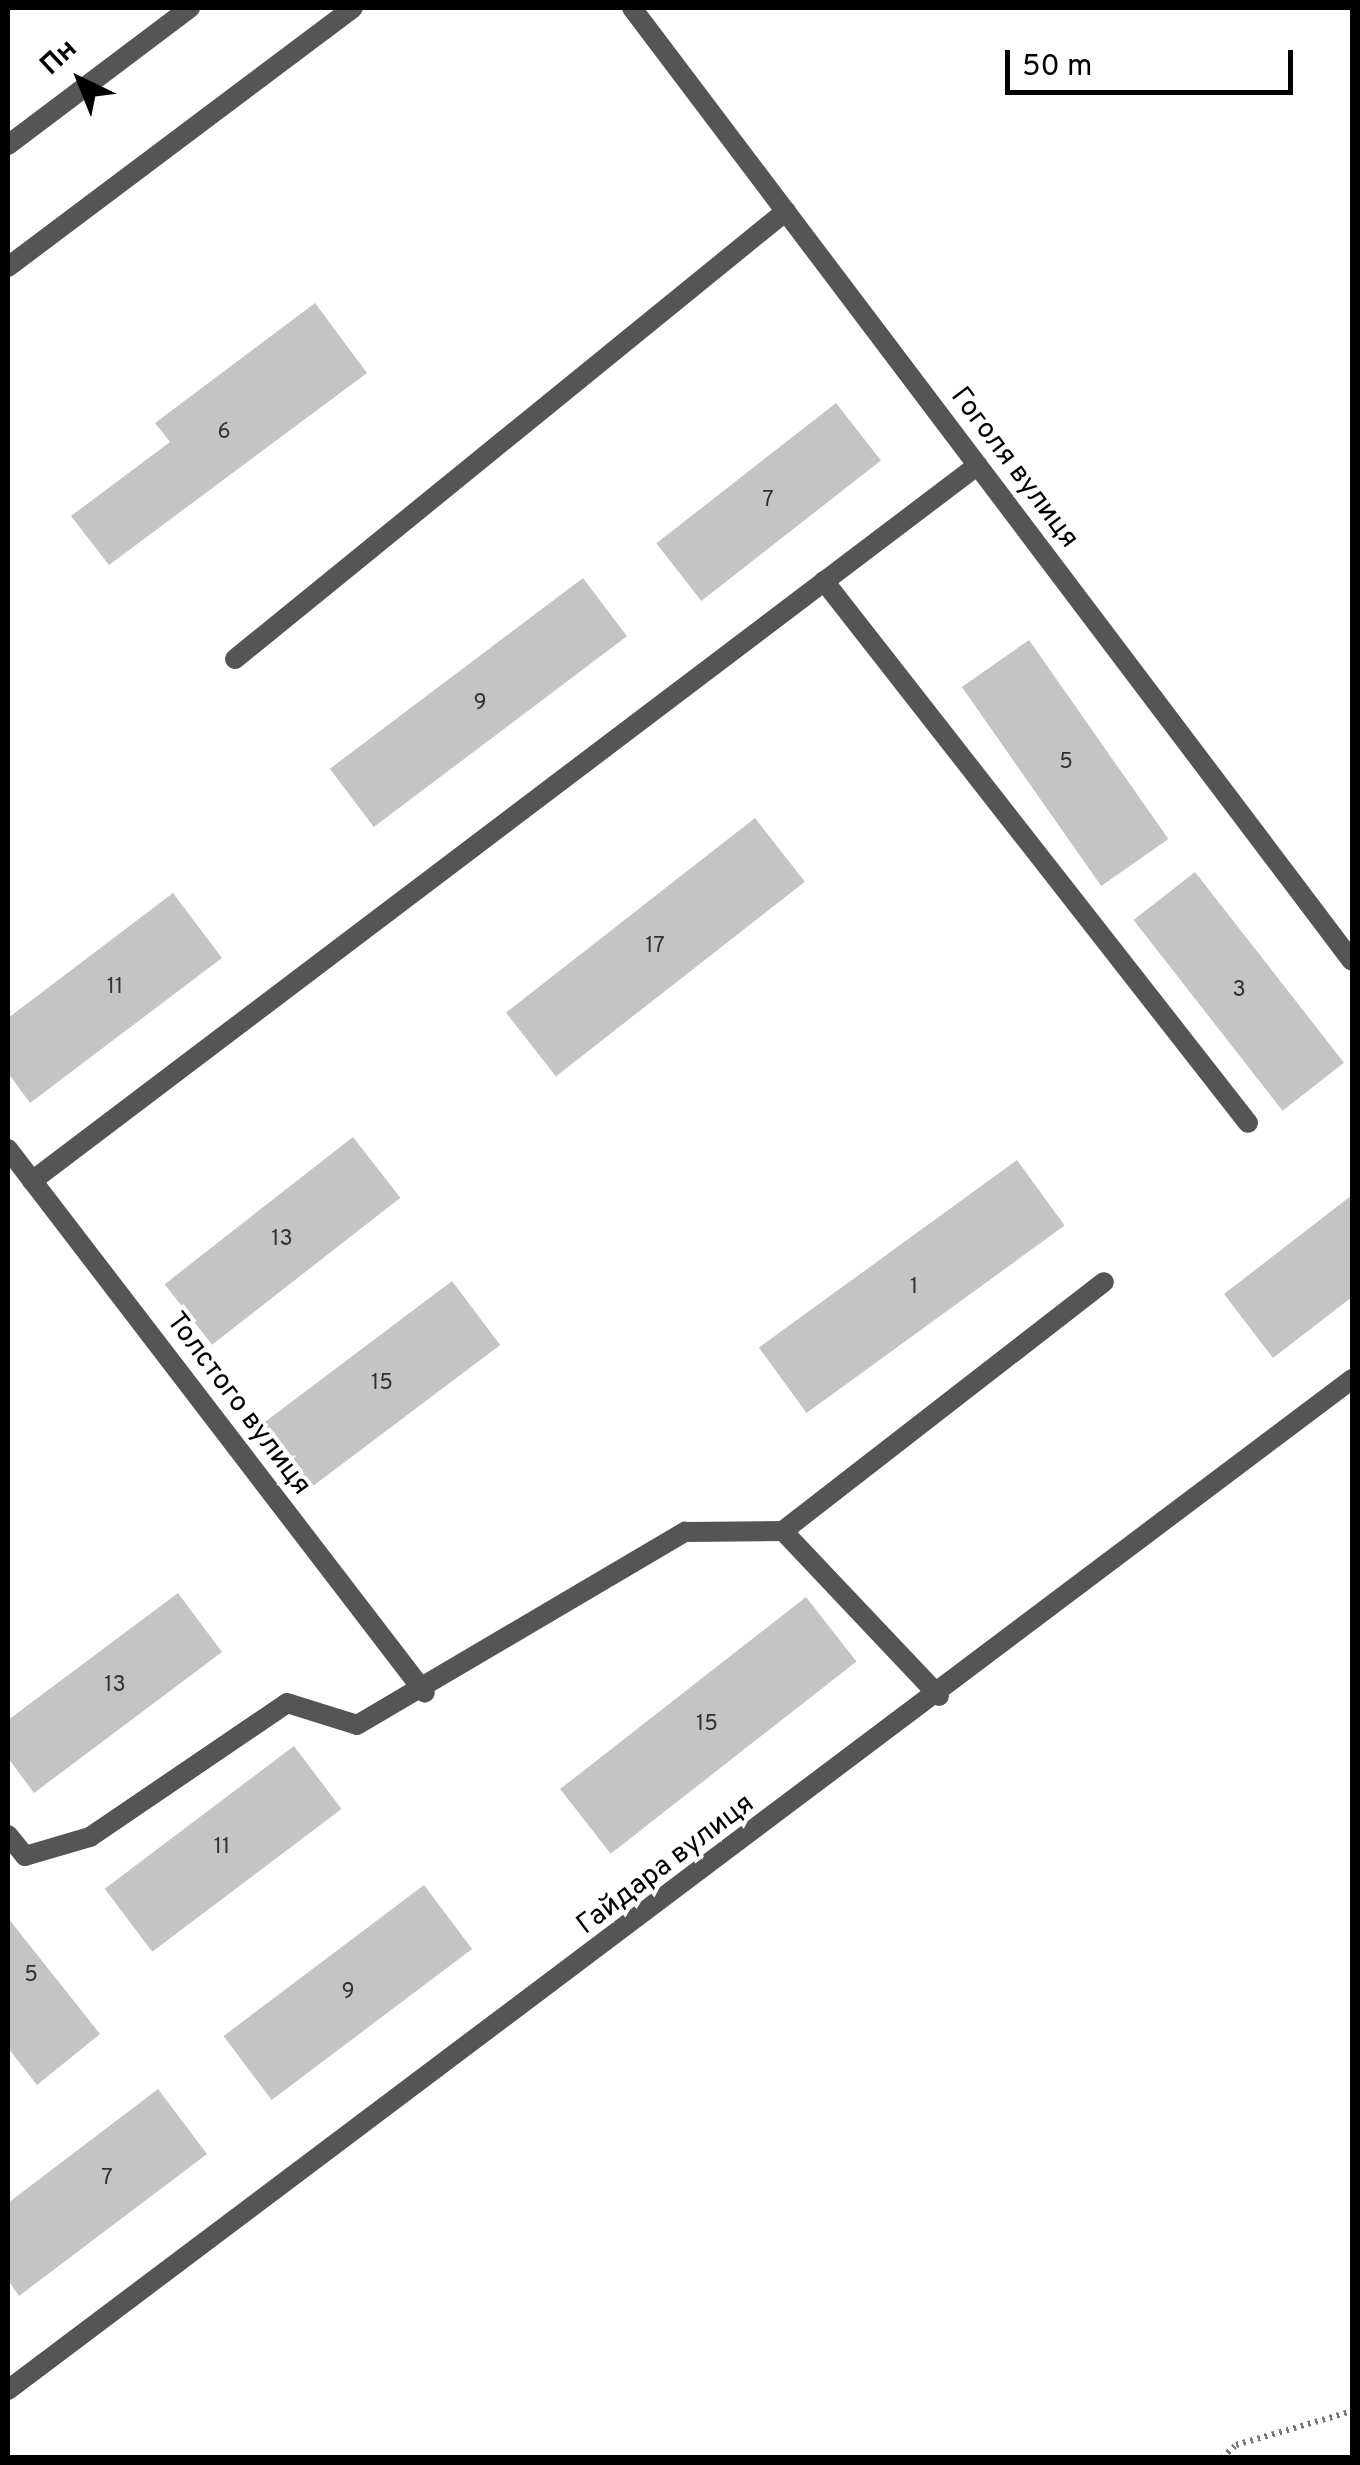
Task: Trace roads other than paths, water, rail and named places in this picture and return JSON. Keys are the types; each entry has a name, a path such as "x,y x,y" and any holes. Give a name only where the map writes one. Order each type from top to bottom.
{"street":[{"path":"8,144 190,8"},
{"path":"8,267 353,8"},
{"name":"Гоголя вулиця","path":"632,8 1352,961"},
{"path":"235,659 786,211"},
{"path":"32,1181 978,465"},
{"path":"824,581 1248,1123"},
{"name":"Толстого вулиця","path":"8,1148 425,1693"},
{"path":"8,1836 24,1856 90,1837 287,1703 357,1725 425,1693 685,1532 783,1531 1104,1282"},
{"name":"Гайдара вулиця","path":"8,2390 940,1696 1352,1378"},
{"path":"783,1531 940,1696"}]}
